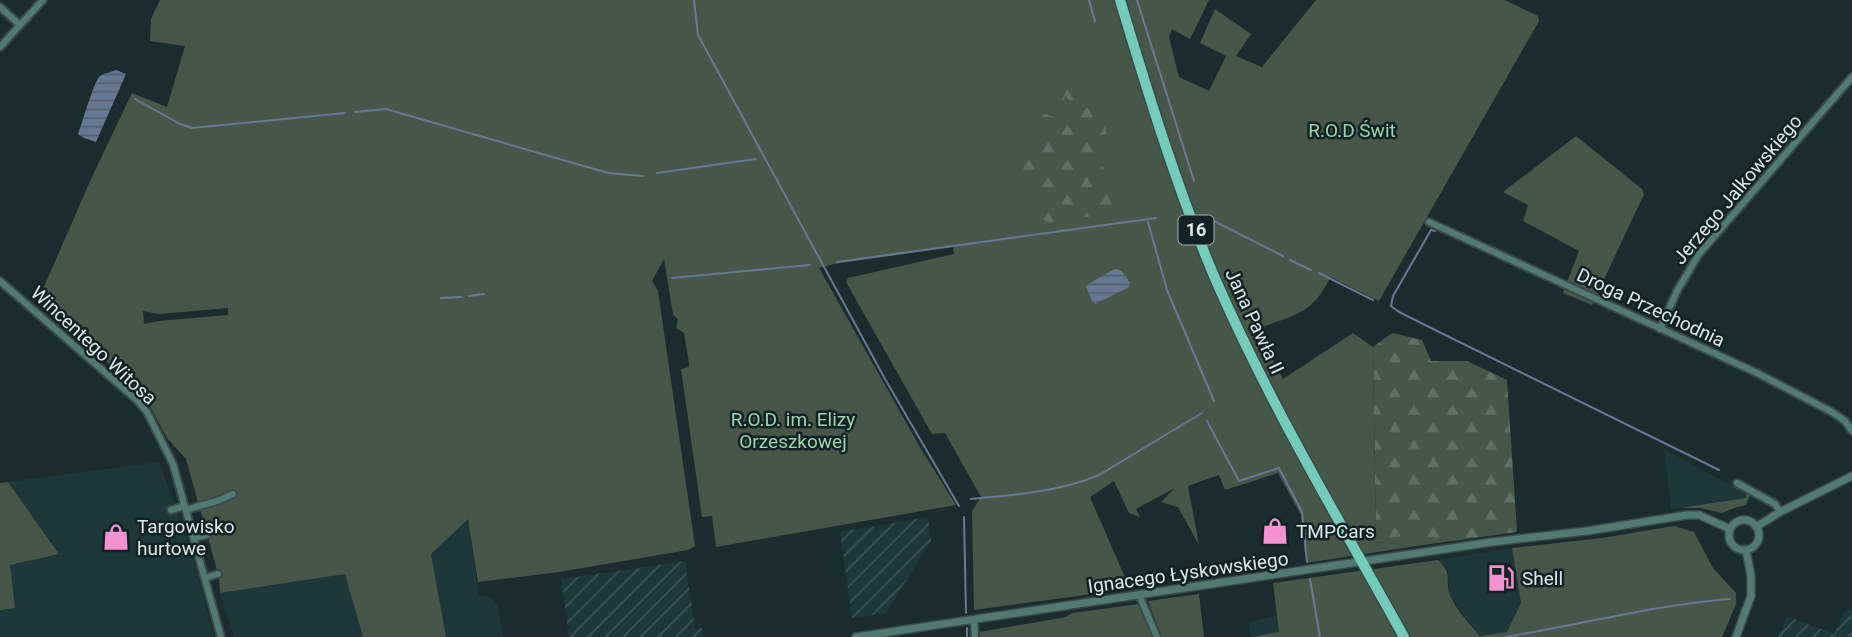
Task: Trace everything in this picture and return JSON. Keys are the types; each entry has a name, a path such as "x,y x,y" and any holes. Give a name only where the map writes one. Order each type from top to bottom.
{"main road":[{"name":"Jana Pawła II","path":"1119,0 1165,146 1214,276 1273,400 1404,637"}],"street":[{"path":"0,47 43,0"},
{"path":"0,8 20,25"},
{"name":"Jerzego Jalkowskiego","path":"1660,329 1677,291 1699,254 1852,77"},
{"name":"Droga Przechodnia","path":"1429,222 1755,372 1832,412 1845,421 1852,431"},
{"name":"Wincentego Witosa","path":"0,281 142,406 173,464 221,637"},
{"path":"1756,527 1852,476"},
{"path":"1737,483 1775,504 1780,512"},
{"path":"171,510 220,500 233,494"},
{"name":"Ignacego Łyskowskiego","path":"856,637 1687,515 1699,515 1730,529"},
{"path":"1743,520 1756,527 1758,541 1751,549 1741,550 1732,544 1729,534 1733,525 1743,520"},
{"path":"194,538 207,535"},
{"path":"1736,637 1752,589 1746,550"},
{"path":"205,578 218,574"},
{"path":"1139,595 1157,637"},
{"path":"974,620 975,637"}],"shaded area":[{"path":"1664,449 1746,493 1747,498 1671,509"},
{"name":"Targowisko hurtowe","path":"159,462 192,552 214,637 0,637 0,610 15,608 9,565 59,553 8,482"},
{"path":"928,517 931,541 886,613 852,618 840,532"},
{"path":"468,518 479,595 487,596 498,607 503,637 446,637 430,554"},
{"path":"1512,548 1521,603 1507,632 1480,636 1450,594 1447,568 1438,560"},
{"path":"685,561 695,629 702,628 704,637 569,637 561,579"},
{"path":"345,573 363,637 234,637 220,593"},
{"path":"1852,608 1852,637 1778,637 1787,616 1834,634 1845,610"},
{"path":"1277,615 1279,633 1251,636 1249,622"}],"green space":[{"path":"160,0 1209,0 1190,39 1172,29 1169,37 1179,77 1209,91 1226,56 1200,43 1215,9 1251,34 1236,56 1262,67 1316,0 1505,0 1538,16 1539,21 1379,301 1331,277 1309,306 1295,315 1257,329 1283,379 1353,333 1373,347 1376,542 1416,546 1306,563 1301,515 1278,473 1225,490 1219,475 1188,486 1199,545 1178,507 1161,502 1175,488 1136,509 1140,517 1129,513 1114,481 1090,497 1130,589 974,610 972,511 981,497 945,433 932,434 846,282 848,278 954,254 953,247 819,268 921,449 956,505 716,547 712,516 702,517 681,369 689,367 689,363 684,333 676,328 678,320 673,314 664,259 652,281 658,291 695,546 688,550 559,572 478,582 468,519 431,554 446,637 363,637 345,574 220,593 219,577 186,459 167,438 151,408 138,391 37,303 132,93 167,107 185,46 150,41 151,19","holes":["228,308 228,315 144,324 143,311 159,314"]},
{"path":"1073,80 1085,84 1093,94 1089,101 1090,107 1092,112 1102,119 1106,129 1106,138 1097,146 1098,160 1119,185 1121,198 1118,212 1111,216 1079,217 1050,223 1044,220 1037,209 1017,156 1018,149 1027,139 1048,135 1039,112 1058,118 1064,115 1077,120 1082,116 1083,109 1072,104 1065,95 1059,106 1050,106 1047,101 1052,96 1053,83"},
{"path":"1576,136 1642,189 1644,194 1592,305 1563,293 1579,251 1523,221 1528,205 1503,192"},
{"path":"1392,333 1422,340 1431,361 1467,361 1507,380 1517,532 1416,546 1376,542 1373,347"},
{"path":"8,482 59,554 10,565 15,608 0,610 0,483"},
{"path":"1746,493 1750,495 1746,505 1722,513 1700,508 1680,508 1746,498"},
{"path":"1674,526 1694,532 1713,568 1736,593 1736,604 1722,637 1251,637 1279,632 1273,583 1438,560 1447,573 1448,589 1453,601 1480,636 1507,632 1521,603 1512,548 1602,538"},
{"path":"1199,594 1204,637 1162,637 1148,601"},
{"path":"1139,604 1153,637 980,637 980,632 1066,617 1072,613"}],"water":[{"path":"116,70 126,74 96,142 84,138 78,134 97,80 100,76"},
{"path":"1115,269 1124,274 1130,283 1129,287 1095,304 1086,287"}],"waterway":[{"path":"694,0 698,35 885,379 959,506"},
{"path":"1089,0 1095,21"},
{"path":"1137,0 1194,181"},
{"path":"135,99 192,128 345,113"},
{"path":"355,112 386,109 608,173 643,176"},
{"path":"657,173 756,159"},
{"path":"837,262 1156,218"},
{"path":"1208,218 1283,256"},
{"path":"1148,222 1167,290 1214,401"},
{"path":"1435,231 1431,230 1393,296 1391,306 1719,470"},
{"path":"1290,260 1311,270"},
{"path":"672,278 810,265"},
{"path":"1319,273 1373,300"},
{"path":"469,296 484,294"},
{"path":"441,298 461,297"},
{"path":"971,499 1036,492 1084,481 1099,475 1202,413"},
{"path":"1207,421 1239,481 1279,468 1302,512 1307,562"},
{"path":"964,517 966,613"},
{"path":"1310,579 1320,637"},
{"path":"1505,637 1645,610 1730,599"},
{"path":"967,628 967,637"}],"place":[{"name":"TMPCars","path":"1275,531"},
{"name":"Targowisko hurtowe","path":"116,537"},
{"name":"Shell","path":"1501,578"}],"park label":[{"name":"R.O.D Świt","path":"1352,130"},
{"name":"R.O.D. im. Elizy Orzeszkowej","path":"793,430"}]}
